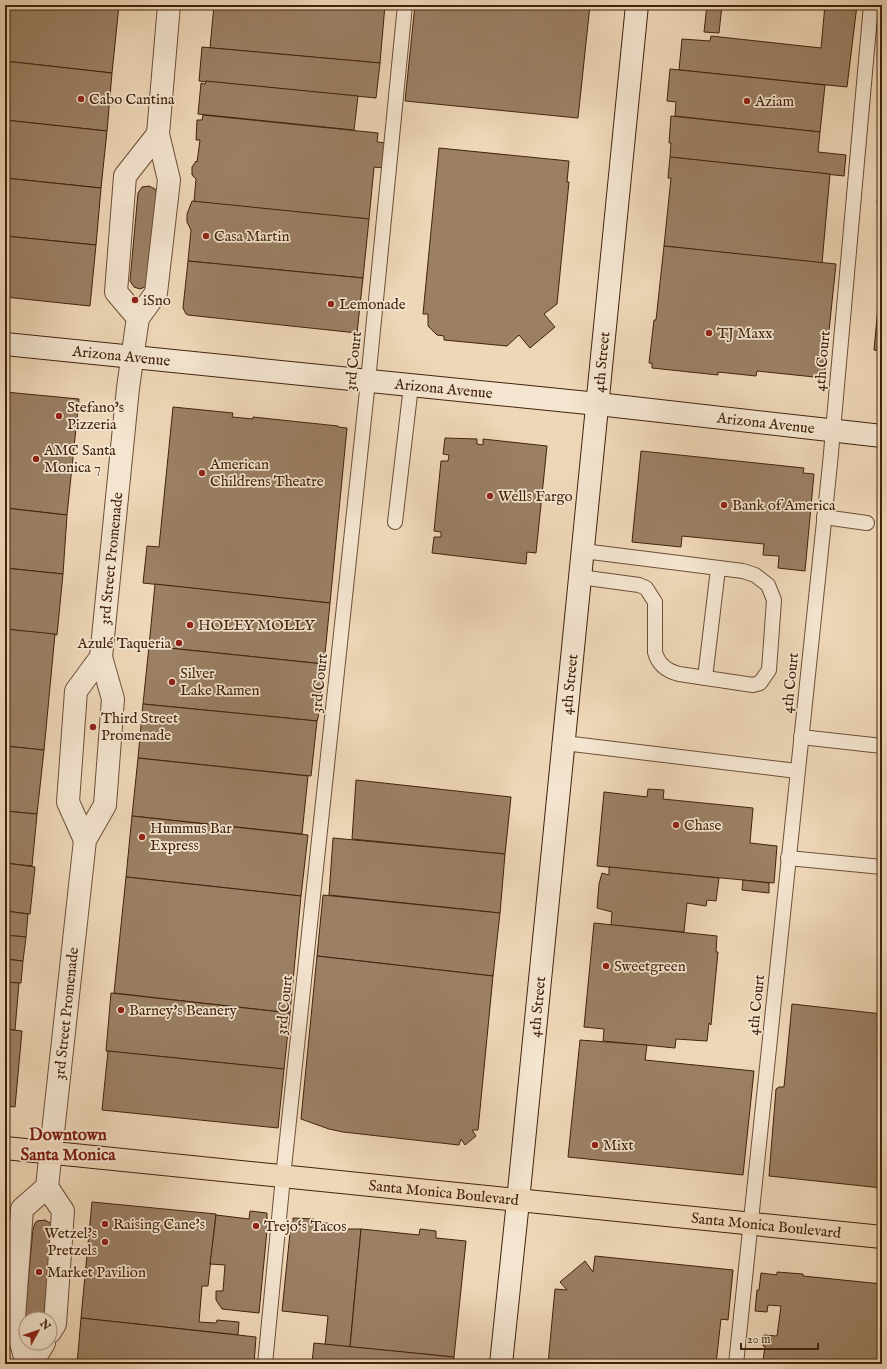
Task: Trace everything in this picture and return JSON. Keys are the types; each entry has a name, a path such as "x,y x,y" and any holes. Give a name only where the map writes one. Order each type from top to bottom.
{"main road":[{"name":"Santa Monica Boulevard","path":"5,1148 882,1237"}],"street":[{"name":"3rd Street Promenade","path":"47,1187 85,840 106,805 114,699 102,657 128,388 138,318 156,293 169,180 158,134 169,5"},
{"name":"4th Street","path":"501,1364 637,5"},
{"path":"138,318 116,292 125,176 158,134"},
{"name":"Arizona Avenue","path":"5,344 598,404 882,436"},
{"path":"85,840 68,802 76,691 102,657"},
{"path":"27,1364 14,1318 22,1209 47,1187 63,1211 56,1311"},
{"path":"31,1364 39,1351"}],"lane":[{"name":"3rd Court","path":"265,1364 283,1177 368,381 405,5"},
{"name":"4th Court","path":"736,1364 833,430 871,5"},
{"path":"395,522 412,386"},
{"path":"824,518 867,523"},
{"path":"580,577 635,584 646,588 655,602 655,652 657,658 670,672 753,685 760,683 769,670 774,600 768,585 761,579 749,573 583,551"},
{"path":"705,678 718,569"},
{"path":"801,737 882,746"},
{"path":"564,743 797,771"},
{"path":"788,858 882,867"}],"building":[{"path":"5,5 119,5 112,73 5,61"},
{"path":"214,5 385,5 380,63 210,48"},
{"path":"415,5 590,5 578,118 405,101"},
{"path":"707,5 722,5 719,33 704,32"},
{"path":"825,5 857,5 847,87 679,70 682,39 710,41 711,36 821,48"},
{"path":"202,47 380,63 376,98 199,81"},
{"path":"5,61 112,73 107,131 5,120"},
{"name":"Aziam","path":"670,69 825,85 820,132 675,116 676,102 667,101"},
{"path":"206,81 358,96 354,130 198,114 201,83 205,84"},
{"path":"203,115 378,133 377,142 387,143 384,168 374,167 369,219 194,202 196,179 192,175 192,167 196,161 197,162 200,140 196,140 197,120 202,120"},
{"path":"671,116 820,132 818,152 846,155 844,176 670,157 671,143 669,143"},
{"path":"5,120 107,131 101,188 5,178"},
{"path":"439,148 569,161 567,182 569,182 557,304 544,314 555,327 530,348 519,335 507,346 444,340 444,336 437,335 428,326 428,314 423,314"},
{"path":"670,157 830,174 822,263 664,246 671,178 668,178"},
{"path":"880,171 882,171 882,203 877,203"},
{"path":"5,178 101,188 96,245 5,236"},
{"path":"149,186 157,192 148,284 140,289 134,287 130,281 138,193 142,187"},
{"path":"192,201 369,219 363,278 188,261 191,230 187,222 187,214"},
{"path":"5,236 96,245 90,306 5,297"},
{"path":"664,246 836,264 824,378 757,371 756,376 718,372 718,375 652,368 652,363 649,363 654,320 656,320"},
{"path":"188,261 363,278 357,333 188,315 183,308"},
{"path":"882,264 882,351 874,350"},
{"path":"5,392 79,399 67,515 5,508"},
{"path":"173,407 233,413 232,417 253,419 253,417 347,428 330,603 143,583 147,546 159,547"},
{"name":"Wells Fargo","path":"445,438 477,439 477,444 483,445 483,439 547,446 536,553 527,552 526,564 432,553 434,537 441,537 441,532 434,531 441,461 448,461 449,455 443,454"},
{"name":"Bank of America","path":"641,451 804,468 803,473 814,474 805,571 778,568 779,556 763,555 764,544 682,536 681,547 632,542"},
{"path":"5,508 67,515 63,574 5,568"},
{"path":"5,568 63,574 57,635 5,629"},
{"path":"155,584 330,603 324,664 149,646"},
{"path":"5,629 55,634 44,750 5,746"},
{"path":"149,646 324,664 317,721 143,704"},
{"path":"143,704 317,721 311,776 138,758"},
{"path":"5,746 44,750 37,814 5,811"},
{"path":"138,758 308,776 302,834 132,816"},
{"path":"356,780 511,797 505,854 352,839"},
{"name":"Chase","path":"648,789 664,790 663,799 753,808 750,843 777,846 774,883 597,866 604,792 647,797"},
{"path":"5,811 37,814 32,866 5,863"},
{"path":"132,816 308,835 301,896 126,877"},
{"path":"333,838 505,854 500,913 329,895"},
{"path":"5,863 35,867 30,914 5,911"},
{"path":"609,867 719,878 716,901 707,900 706,906 687,903 684,932 611,925 612,912 597,908 599,884 602,873 609,875"},
{"path":"126,877 301,896 290,1013 114,993"},
{"path":"743,880 769,883 769,893 742,890"},
{"path":"323,895 500,913 493,976 317,956"},
{"path":"5,911 28,914 26,937 5,935"},
{"path":"594,923 717,936 716,952 718,952 711,1025 709,1023 707,1041 676,1039 675,1048 603,1041 604,1029 584,1027"},
{"path":"5,935 26,937 23,961 5,959"},
{"path":"317,956 493,976 478,1130 472,1130 476,1136 465,1145 461,1139 459,1145 343,1132 329,1129 301,1119"},
{"path":"5,959 23,961 21,983 5,982"},
{"path":"5,982 19,983 15,1030 5,1029"},
{"path":"111,993 290,1013 284,1069 106,1051"},
{"path":"792,1004 882,1014 882,1188 769,1176 776,1089 779,1087 784,1087"},
{"path":"5,1029 22,1031 15,1107 5,1106"},
{"path":"580,1040 647,1045 645,1060 754,1071 743,1175 568,1157"},
{"path":"108,1051 284,1069 278,1128 102,1110"},
{"path":"92,1202 216,1214 208,1286 202,1286 199,1322 216,1323 217,1320 239,1322 238,1335 81,1318"},
{"path":"250,1211 267,1213 268,1220 259,1313 222,1309 216,1300 216,1291 223,1291 225,1265 210,1264 216,1215 249,1219"},
{"path":"293,1218 314,1219 314,1222 336,1224 336,1229 361,1229 350,1347 325,1345 328,1316 282,1311 291,1223 293,1223"},
{"name":"Market Pavilion","path":"45,1220 50,1223 53,1228 44,1311 25,1311 33,1229 37,1221"},
{"path":"361,1229 419,1235 420,1229 436,1231 436,1238 466,1241 454,1357 350,1347"},
{"path":"595,1256 733,1270 728,1320 721,1319 716,1364 548,1364 555,1289 567,1290 560,1282 585,1261 593,1272"},
{"path":"777,1272 882,1284 882,1364 771,1364 771,1362 763,1361 765,1346 763,1346 764,1335 777,1336 781,1306 768,1305 767,1312 755,1311 757,1290 759,1290 761,1273 777,1275"},
{"path":"81,1318 256,1337 254,1364 77,1364"},
{"path":"314,1343 454,1357 454,1364 312,1363"}],"place":[{"name":"Cabo Cantina","path":"81,99"},
{"name":"Aziam","path":"747,101"},
{"name":"Casa Martin","path":"206,236"},
{"name":"iSno","path":"135,300"},
{"name":"Lemonade","path":"331,304"},
{"name":"TJ Maxx","path":"709,333"},
{"name":"Stefano's Pizzeria","path":"59,416"},
{"name":"AMC Santa Monica 7","path":"36,459"},
{"name":"American Childrens Theatre","path":"202,473"},
{"name":"Wells Fargo","path":"490,496"},
{"name":"Bank of America","path":"724,505"},
{"name":"HOLEY MOLLY","path":"190,625"},
{"name":"Azulé Taqueria","path":"179,643"},
{"name":"Silver Lake Ramen","path":"172,682"},
{"name":"Third Street Promenade","path":"93,727"},
{"name":"Chase","path":"676,825"},
{"name":"Hummus Bar Express","path":"142,837"},
{"name":"Sweetgreen","path":"606,966"},
{"name":"Barney's Beanery","path":"121,1010"},
{"name":"Mixt","path":"595,1145"},
{"name":"Raising Cane's","path":"105,1224"},
{"name":"Trejo‘s Tacos","path":"256,1226"},
{"name":"Wetzel's Pretzels","path":"105,1242"},
{"name":"Market Pavilion","path":"39,1272"}],"district":[{"name":"Downtown Santa Monica","path":"68,1144"}]}
